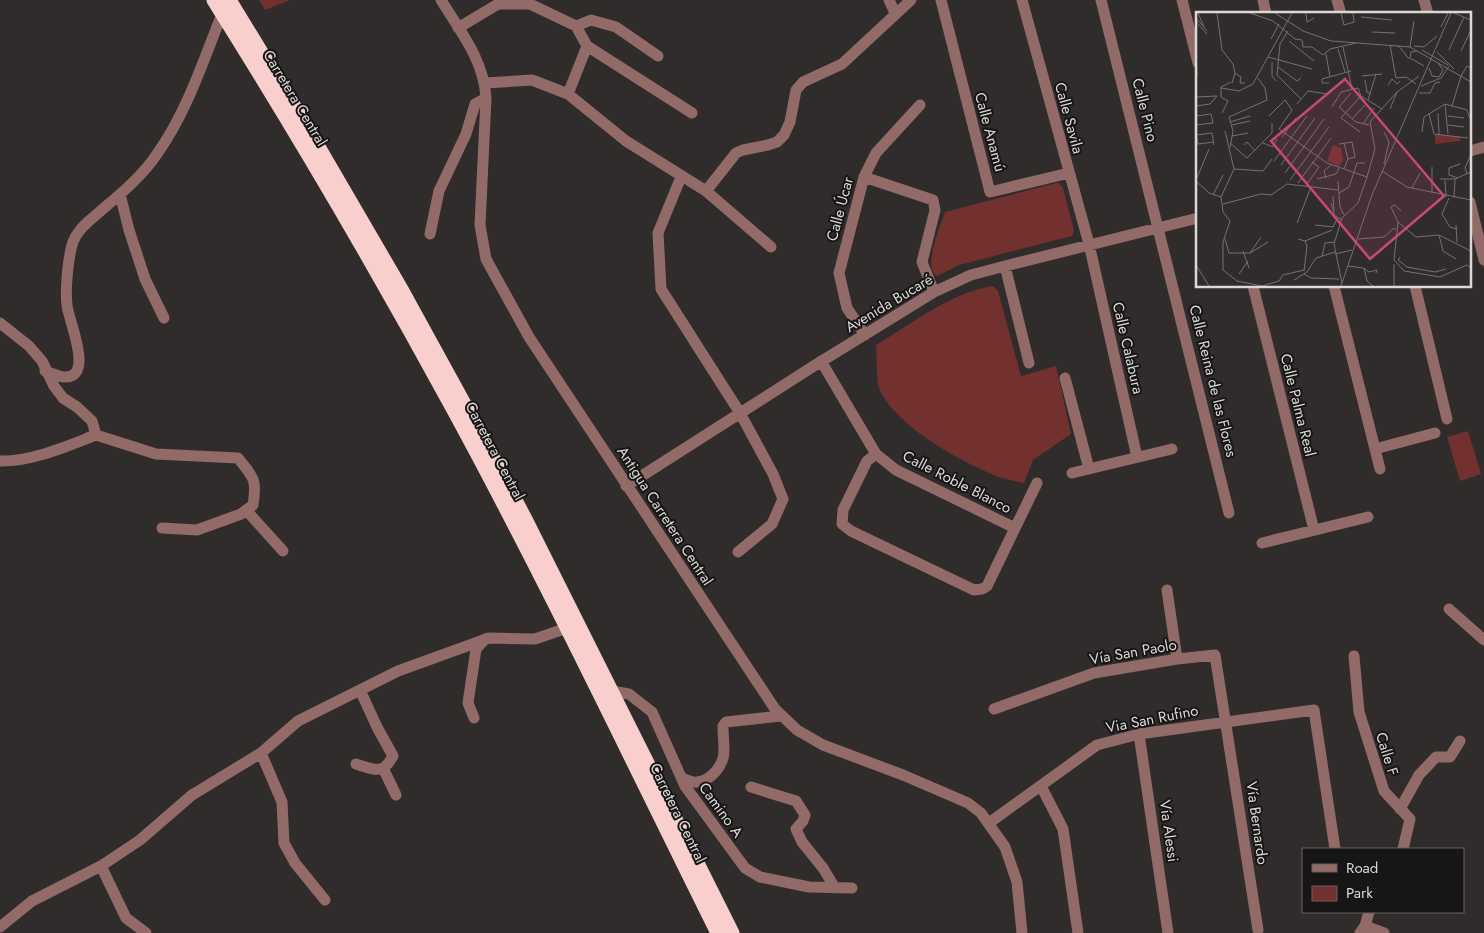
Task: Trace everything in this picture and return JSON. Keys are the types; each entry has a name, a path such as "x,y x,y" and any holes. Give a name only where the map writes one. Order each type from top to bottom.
{"highway":[{"name":"Carretera Central","path":"214,0 228,7 307,128 402,291 526,521 572,627 718,933"},
{"name":"Carretera Central","path":"572,627 611,691 732,933"}],"street":[{"name":"Antigua Carretera Central","path":"441,0 474,52 485,83 486,98 480,225 486,259 529,337 626,486 781,716 797,730 823,745 903,775 968,803 981,813 1005,847 1017,882 1022,933"},
{"path":"889,0 895,13"},
{"path":"706,192 736,153 777,142 784,135 790,122 796,90 803,82 842,64 911,0"},
{"name":"Calle Anamú","path":"941,0 990,192 1069,173"},
{"name":"Calle Savila","path":"1022,0 1089,244"},
{"name":"Calle Pino","path":"1101,0 1160,228"},
{"path":"1182,0 1196,54"},
{"path":"458,28 496,2 530,4 576,26 588,46 692,113"},
{"path":"45,371 65,377 72,375 79,367 80,358 67,306 68,262 73,243 80,230 140,176 157,155 188,102 228,7"},
{"path":"576,26 590,20 616,28 658,56"},
{"path":"568,94 588,46"},
{"path":"485,83 532,80 568,94 626,141 706,192 771,247"},
{"path":"430,234 439,191 466,134 475,104 486,98"},
{"name":"Calle Úcar","path":"865,335 847,308 838,272 864,177 876,154 920,105"},
{"path":"680,177 658,233 661,289 740,413 774,474 782,499 772,524 738,552"},
{"path":"864,177 933,200 935,210 922,262 934,292"},
{"path":"120,194 129,230 145,279 164,318"},
{"path":"1472,210 1484,260"},
{"name":"Avenida Bucaré","path":"626,486 820,361 934,292 971,275 1196,219"},
{"name":"Calle Reina de las Flores","path":"1160,228 1229,512"},
{"name":"Calle Calabura","path":"1089,244 1137,458"},
{"path":"1005,266 1029,363"},
{"name":"Calle Palma Real","path":"1254,288 1314,530"},
{"path":"1335,288 1380,469"},
{"path":"1414,288 1447,419"},
{"path":"0,323 29,346 42,361 45,371 54,386 63,398 77,407 92,421 96,435"},
{"name":"Calle Roble Blanco","path":"820,361 876,454 896,470 1015,528"},
{"path":"1065,378 1089,469"},
{"path":"1375,449 1435,433"},
{"path":"0,461 11,461 54,450 96,435 156,454 238,458 251,474 255,487 253,505 241,514 196,530 162,528"},
{"path":"1072,473 1172,449"},
{"path":"876,454 868,461 843,510 842,524 851,531 974,590 987,586 1037,484"},
{"path":"246,510 283,551"},
{"path":"1262,543 1368,517"},
{"path":"1167,590 1177,659"},
{"path":"1449,609 1484,640"},
{"path":"0,927 32,901 101,866 140,840 192,795 261,753 298,721 398,671 484,639 535,639 572,627"},
{"path":"474,718 468,703 476,649 484,639"},
{"name":"Vía San Paolo","path":"994,710 1094,672 1215,655 1227,721"},
{"name":"Calle F","path":"1354,656 1359,712 1384,791 1410,819 1403,848"},
{"path":"356,764 380,770 389,764 393,756 360,690"},
{"name":"Camino A","path":"611,691 629,694 652,712 685,786 745,868 760,877 809,886 852,888"},
{"name":"Via San Rufino","path":"989,823 1097,745 1139,734 1314,710 1335,848"},
{"path":"682,778 695,782 702,781 710,777 719,767 724,752 723,726 726,722 781,716"},
{"name":"Vía Bernardo","path":"1227,721 1258,930"},
{"name":"Vía Alessi","path":"1139,734 1168,933"},
{"path":"1400,809 1423,769 1436,757 1450,757 1460,741"},
{"path":"261,753 282,802 284,843 295,863 325,900"},
{"path":"383,768 396,795"},
{"path":"1041,786 1063,829 1078,933"},
{"path":"751,787 796,801 805,815 803,821 796,829 802,842 823,868 835,888"},
{"path":"101,866 126,918 146,933"},
{"path":"1369,913 1363,929 1384,933"}],"green space":[{"path":"259,0 290,0 265,10"},
{"path":"1059,183 1063,188 1074,231 1072,236 959,265 937,276 933,271 931,264 934,246 945,212"},
{"path":"993,286 998,291 1021,376 1056,366 1071,434 1033,460 1024,483 1001,478 963,460 929,440 898,415 887,402 878,384 876,345 947,302 978,289"},
{"path":"1468,431 1481,474 1460,481 1447,437"}]}
